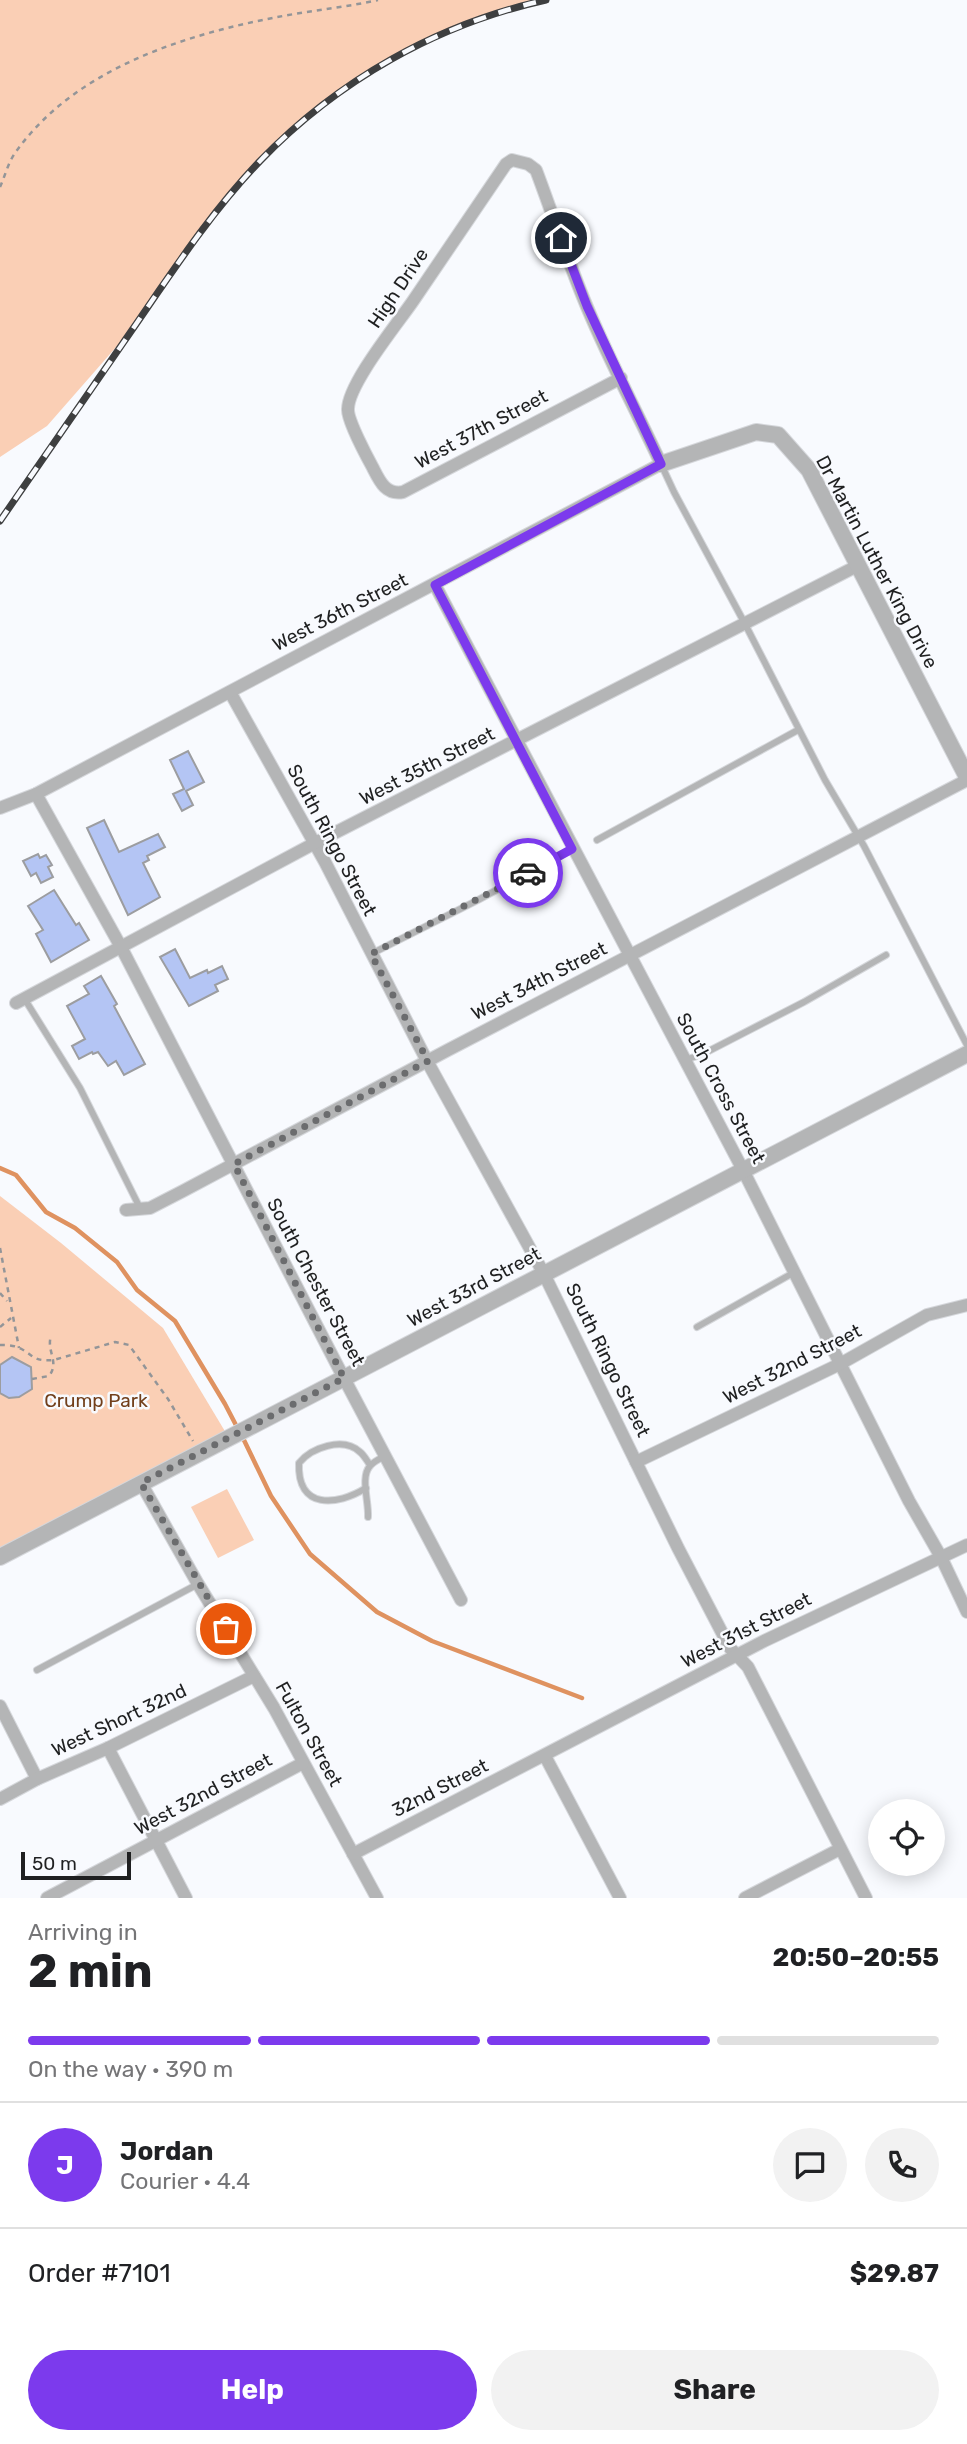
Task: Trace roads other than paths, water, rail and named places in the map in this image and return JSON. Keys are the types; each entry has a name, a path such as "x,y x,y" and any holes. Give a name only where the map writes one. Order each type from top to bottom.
{"street":[{"name":"High Drive","path":"370,463 347,407 367,367 506,164 512,160 528,164 536,170 587,306 621,378"},
{"name":"West 37th Street","path":"370,463 387,490 395,494 403,492 621,378"},
{"path":"621,378 661,464"},
{"name":"Dr Martin Luther King Drive","path":"661,464 756,432 778,435 809,470 967,779"},
{"name":"West 36th Street","path":"36,794 661,464"},
{"name":"West 35th Street","path":"20,1000 315,844 857,566"},
{"name":"South Cross Street","path":"435,585 743,1170 967,1612"},
{"name":"South Ringo Street","path":"230,692 315,844 371,954 544,1274 678,1548 730,1648 748,1667 866,1898"},
{"name":"West 34th Street","path":"126,1210 149,1208 967,779"},
{"path":"0,808 36,794"},
{"name":"South Chester Street","path":"36,794 121,947 461,1600"},
{"name":"West 33rd Street","path":"0,1557 967,1054"},
{"name":"West 32nd Street","path":"636,1462 839,1364 927,1315 967,1305"},
{"name":"Fulton Street","path":"141,1483 254,1676 377,1898"},
{"name":"West 31st Street","path":"545,1756 737,1656 967,1545"},
{"name":"West Short 32nd","path":"0,1799 254,1676"},
{"path":"0,1706 37,1779"},
{"path":"108,1748 186,1898"},
{"path":"545,1756 620,1898"},
{"name":"32nd Street","path":"353,1854 545,1756"},
{"name":"West 32nd Street","path":"47,1898 303,1763"},
{"path":"748,1897 839,1849"}],"lane":[{"path":"661,464 798,730 858,836 967,1045"},
{"path":"597,840 798,730"},
{"path":"371,954 478,901 572,849"},
{"path":"685,1060 703,1054 804,1002 886,955"},
{"path":"20,1000 80,1088 141,1210"},
{"path":"696,1326 793,1273"},
{"path":"366,1488 344,1499 327,1502 318,1500 305,1487 298,1474 299,1463 314,1451 340,1445 359,1450 370,1465"},
{"path":"368,1517 365,1478 370,1465 386,1455"},
{"path":"37,1670 198,1584"}],"waterway":[{"path":"0,1168 16,1175 46,1212 75,1228 117,1262 137,1290 175,1321 238,1429"},
{"path":"242,1436 271,1496 310,1554 377,1612 432,1641 582,1698"}],"railway":[{"path":"0,521 193,243 242,181 290,132 356,81 428,40 466,24 546,0"}],"park label":[{"name":"Crump Park","path":"96,1400"}]}
